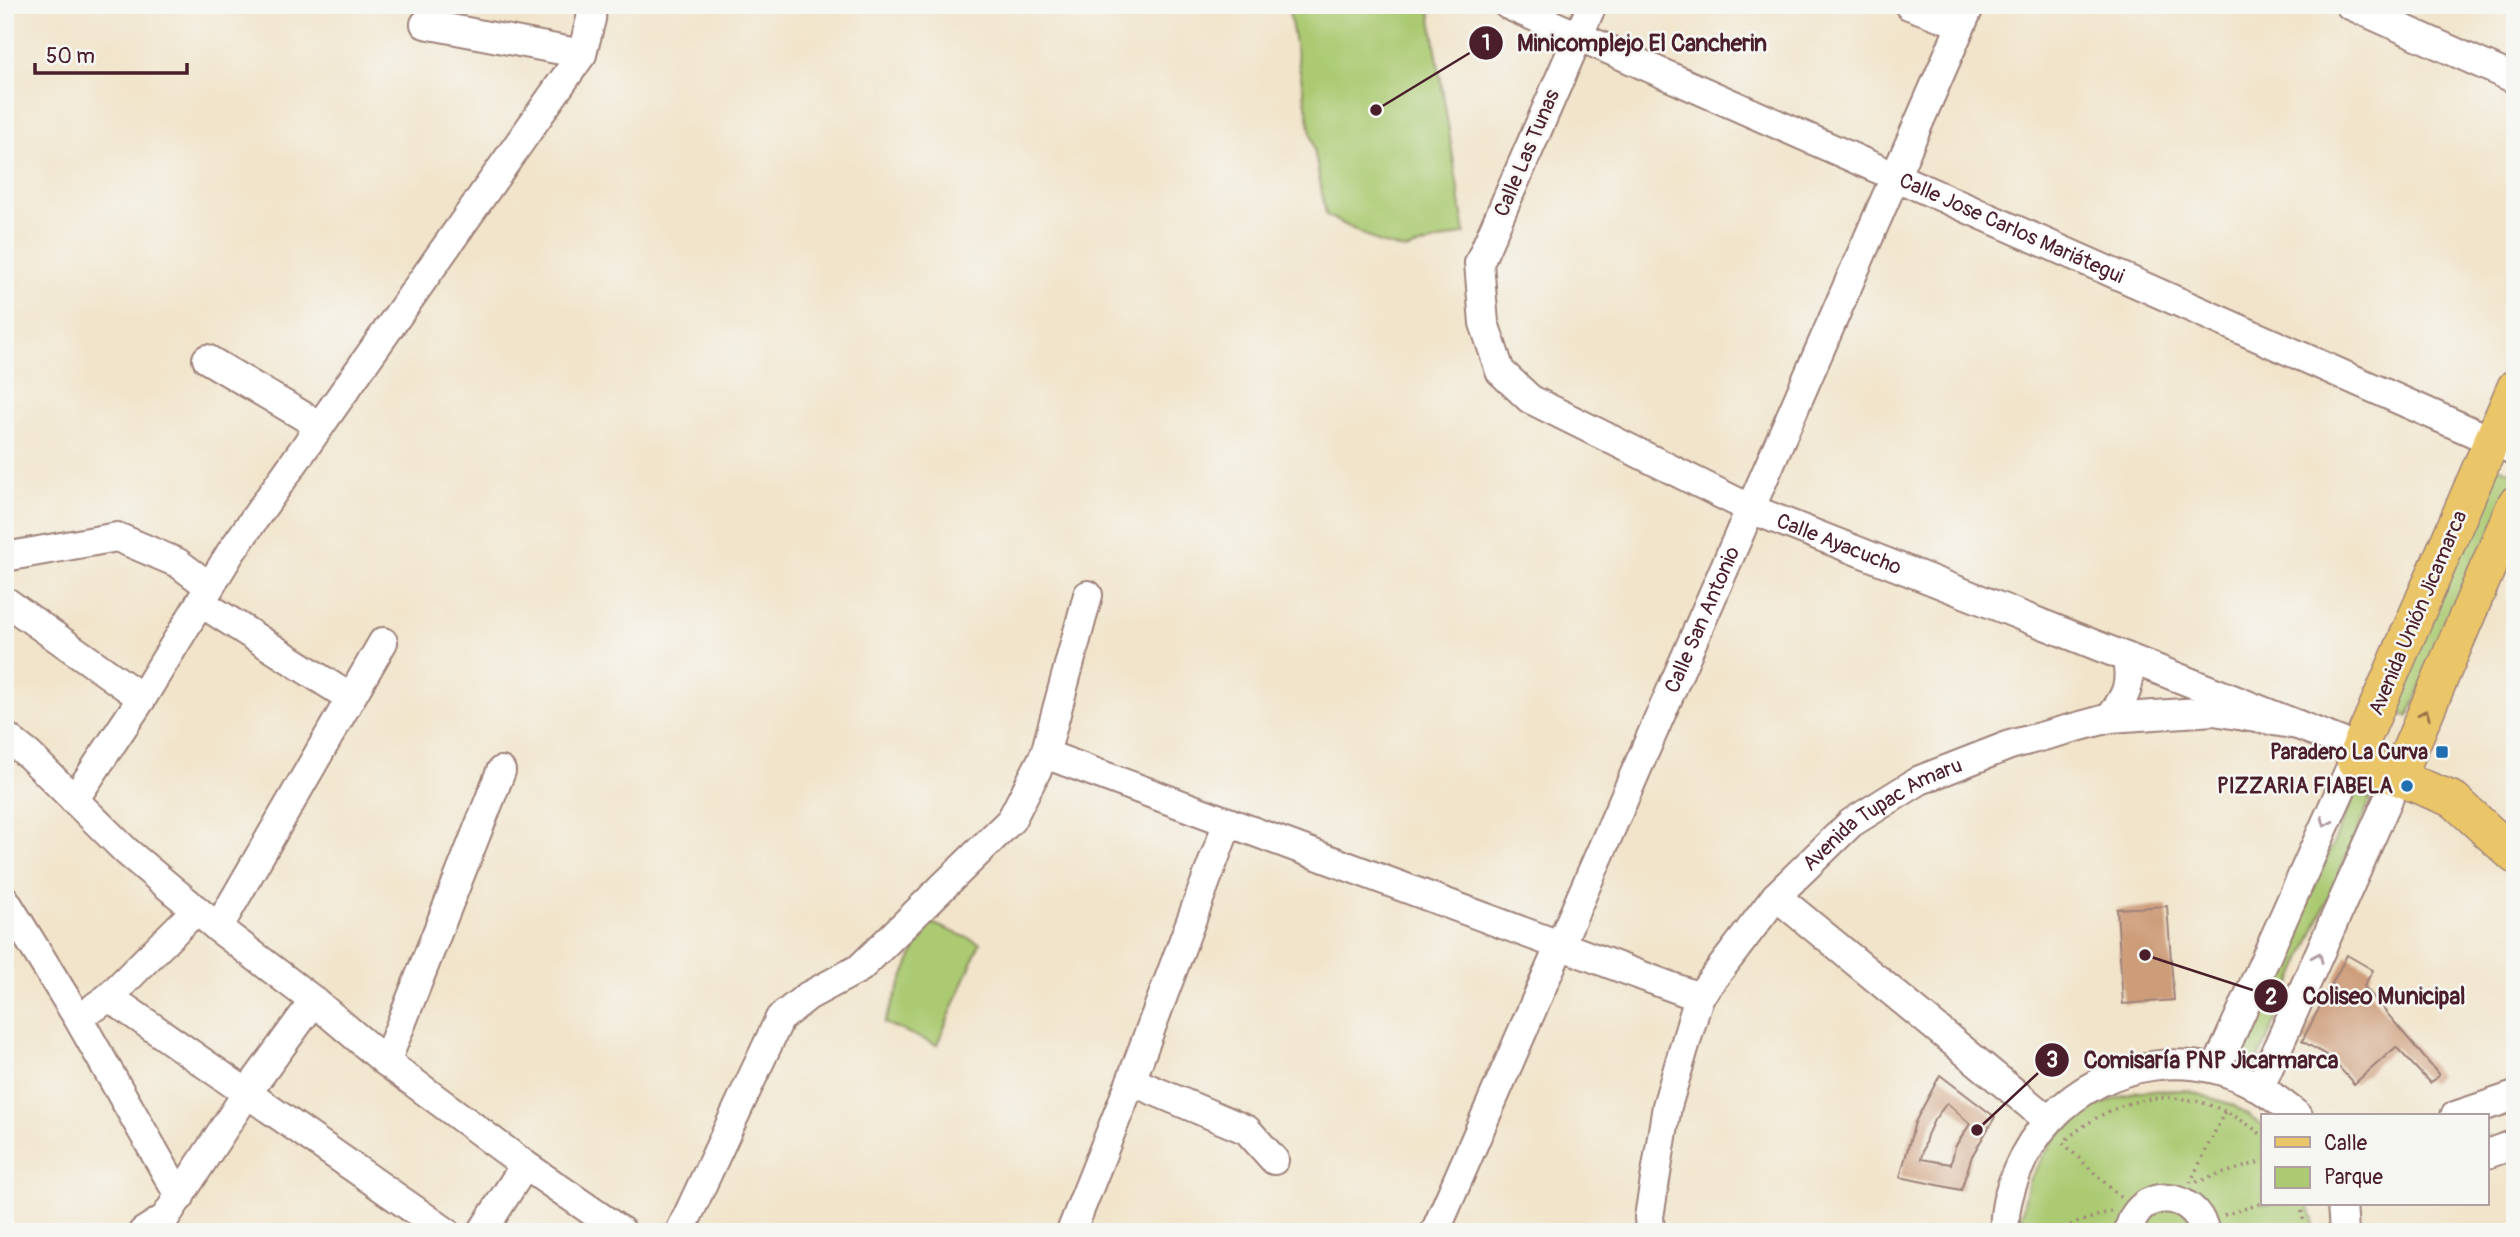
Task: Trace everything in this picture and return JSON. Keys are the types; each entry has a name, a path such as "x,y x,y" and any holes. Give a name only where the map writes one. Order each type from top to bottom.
{"main road":[{"name":"Avenida Unión Jicamarca","path":"2358,751 2503,446 2515,387"},
{"path":"2401,769 2515,505"},
{"path":"2358,751 2401,769 2454,800 2515,856"},
{"path":"2401,769 2464,786 2515,829"}],"street":[{"path":"74,800 142,698 230,552 582,54 592,5"},
{"name":"Calle Jose Carlos Mariátegui","path":"1508,5 2503,446"},
{"name":"Calle Las Tunas","path":"1479,263 1592,5"},
{"path":"1909,5 1966,15"},
{"path":"2350,5 2515,79"},
{"name":"Calle San Antonio","path":"1435,1232 1966,15"},
{"path":"425,24 582,54"},
{"name":"Calle Ayacucho","path":"1479,263 1484,323 1500,371 1530,399 1751,509 2298,725"},
{"path":"207,359 320,426"},
{"path":"5,557 117,537 178,563 205,595 349,697"},
{"path":"680,1232 780,1018 808,996 860,968 1010,820 1045,754 1088,595"},
{"path":"5,601 142,698"},
{"path":"218,928 383,642"},
{"path":"2110,718 2127,690 2130,674 2126,657"},
{"name":"Avenida Tupac Amaru","path":"1650,1232 1649,1217 1667,1106 1699,997 1776,895 1852,823 1920,780 2010,745 2110,718 2214,712 2298,725 2358,751"},
{"path":"5,736 29,755 126,851 218,928 314,1001 386,1062 525,1165 622,1232"},
{"name":"Avenida Unión Jicamarca","path":"2216,1069 2358,751"},
{"path":"1045,754 1699,997"},
{"path":"2260,1087 2401,769"},
{"path":"386,1062 501,771"},
{"path":"1070,1232 1131,1081 1228,822"},
{"path":"1776,895 2048,1120"},
{"path":"5,900 78,1018 168,1220"},
{"path":"78,1018 109,997 196,910"},
{"path":"109,997 247,1093 430,1227"},
{"path":"168,1220 247,1093 314,1001"},
{"path":"2005,1232 2011,1188 2026,1152 2048,1120 2076,1095 2108,1077 2143,1067 2180,1064 2216,1069 2260,1087 2295,1114"},
{"path":"1131,1081 1247,1130 1274,1160"},
{"path":"2461,1114 2515,1096"},
{"path":"2488,1154 2515,1144"},
{"path":"482,1232 525,1165"},
{"path":"2129,1232 2136,1214 2144,1206 2166,1198 2188,1204 2204,1227"},
{"path":"2342,1206 2344,1232"}],"path":[{"path":"2122,1200 2063,1143 2090,1120 2122,1105 2156,1098 2180,1099 2225,1110 2261,1134"},
{"path":"2189,1185 2225,1110"},
{"path":"2204,1227 2261,1204"},
{"path":"2301,1206 2305,1232"}],"green space":[{"path":"1288,5 1429,5 1465,233 1405,250 1380,243 1326,215"},
{"path":"2496,466 2515,474 2515,478 2408,717 2388,708"},
{"path":"2355,793 2371,799 2255,1068 2240,1061"},
{"path":"927,921 980,943 937,1045 884,1023"},
{"path":"2186,1090 2233,1105 2261,1125 2261,1206 2309,1206 2313,1219 2312,1232 2018,1232 2029,1180 2054,1139 2092,1108 2137,1091"}],"building":[{"path":"2167,906 2174,1000 2123,1004 2117,909"},
{"path":"2347,955 2373,970 2364,986 2439,1075 2430,1083 2396,1047 2354,1084 2330,1057 2302,1041"},
{"path":"1940,1075 1995,1117 1972,1156 1961,1190 1900,1177 1915,1122","holes":["1947,1103 1970,1124 1955,1147 1951,1164 1921,1159 1927,1135"]}],"place":[{"name":"Minicomplejo El Cancherin","path":"1376,110"},
{"name":"Paradero La Curva","path":"2442,752"},
{"name":"PIZZARIA FIABELA","path":"2407,786"},
{"name":"Coliseo Municipal","path":"2145,955"},
{"name":"Comisaría PNP Jicarmarca","path":"1977,1130"}]}
